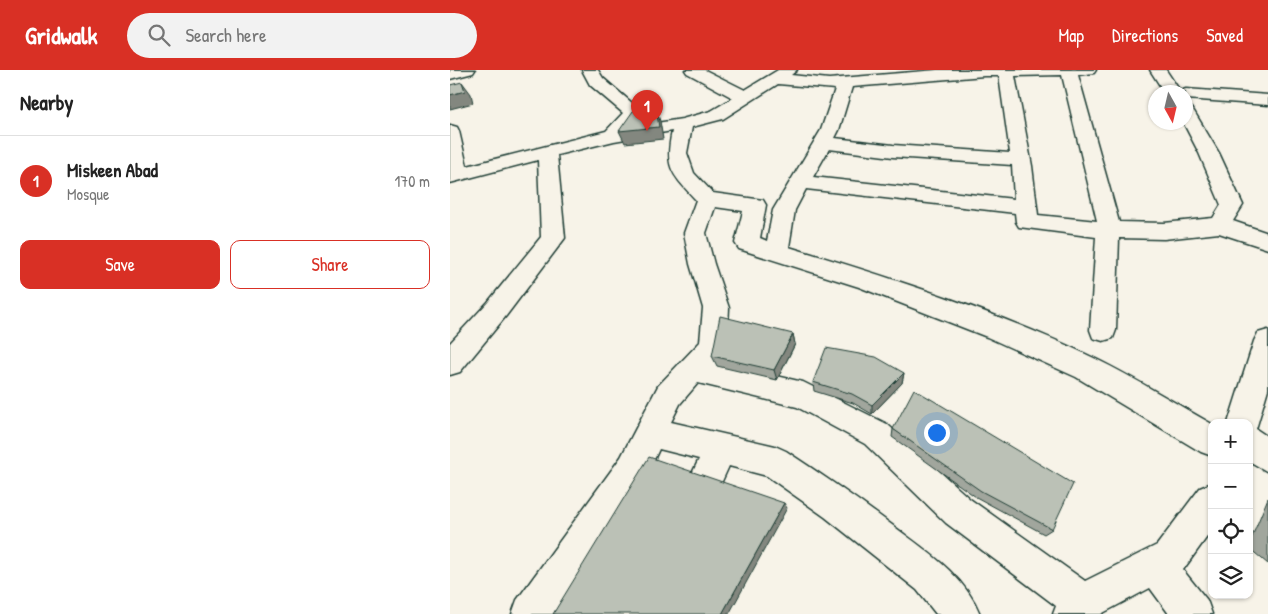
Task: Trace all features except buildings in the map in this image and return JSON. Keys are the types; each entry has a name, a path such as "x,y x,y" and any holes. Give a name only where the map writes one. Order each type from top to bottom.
{"street":[{"path":"450,74 467,70"},
{"path":"590,70 596,81 633,113 613,135"},
{"path":"693,70 745,97"},
{"path":"450,131 454,176 613,135 683,124 717,115 783,75 829,84 984,71 1088,70"},
{"path":"1158,70 1168,85"},
{"path":"1006,71 1021,160 1028,222 1108,230 1164,231 1220,225 1268,240"},
{"path":"1069,71 1108,221 1103,330"},
{"path":"777,251 784,210 830,130 845,83"},
{"path":"1193,95 1268,100"},
{"path":"683,124 677,152 684,175 707,199 755,205 747,243 868,280 997,329 1077,364 1208,439"},
{"path":"1193,124 1209,153 1232,205 1220,225"},
{"path":"822,142 893,151 1021,160"},
{"path":"450,363 497,309 552,238 547,152"},
{"path":"799,182 1026,207"},
{"path":"531,614 633,468 669,395 713,346 716,308 702,264 695,233 707,199"},
{"path":"1245,419 1263,373 1268,342"},
{"path":"692,369 803,395 876,434 958,511 1078,609 1170,558 1208,506"},
{"path":"651,432 775,462 836,505 930,577 962,614"},
{"path":"1253,445 1268,456"},
{"path":"680,535 721,449"},
{"path":"1156,566 1193,614"}],"place":[{"name":"Miskeen Abad","path":"647,131"}]}
